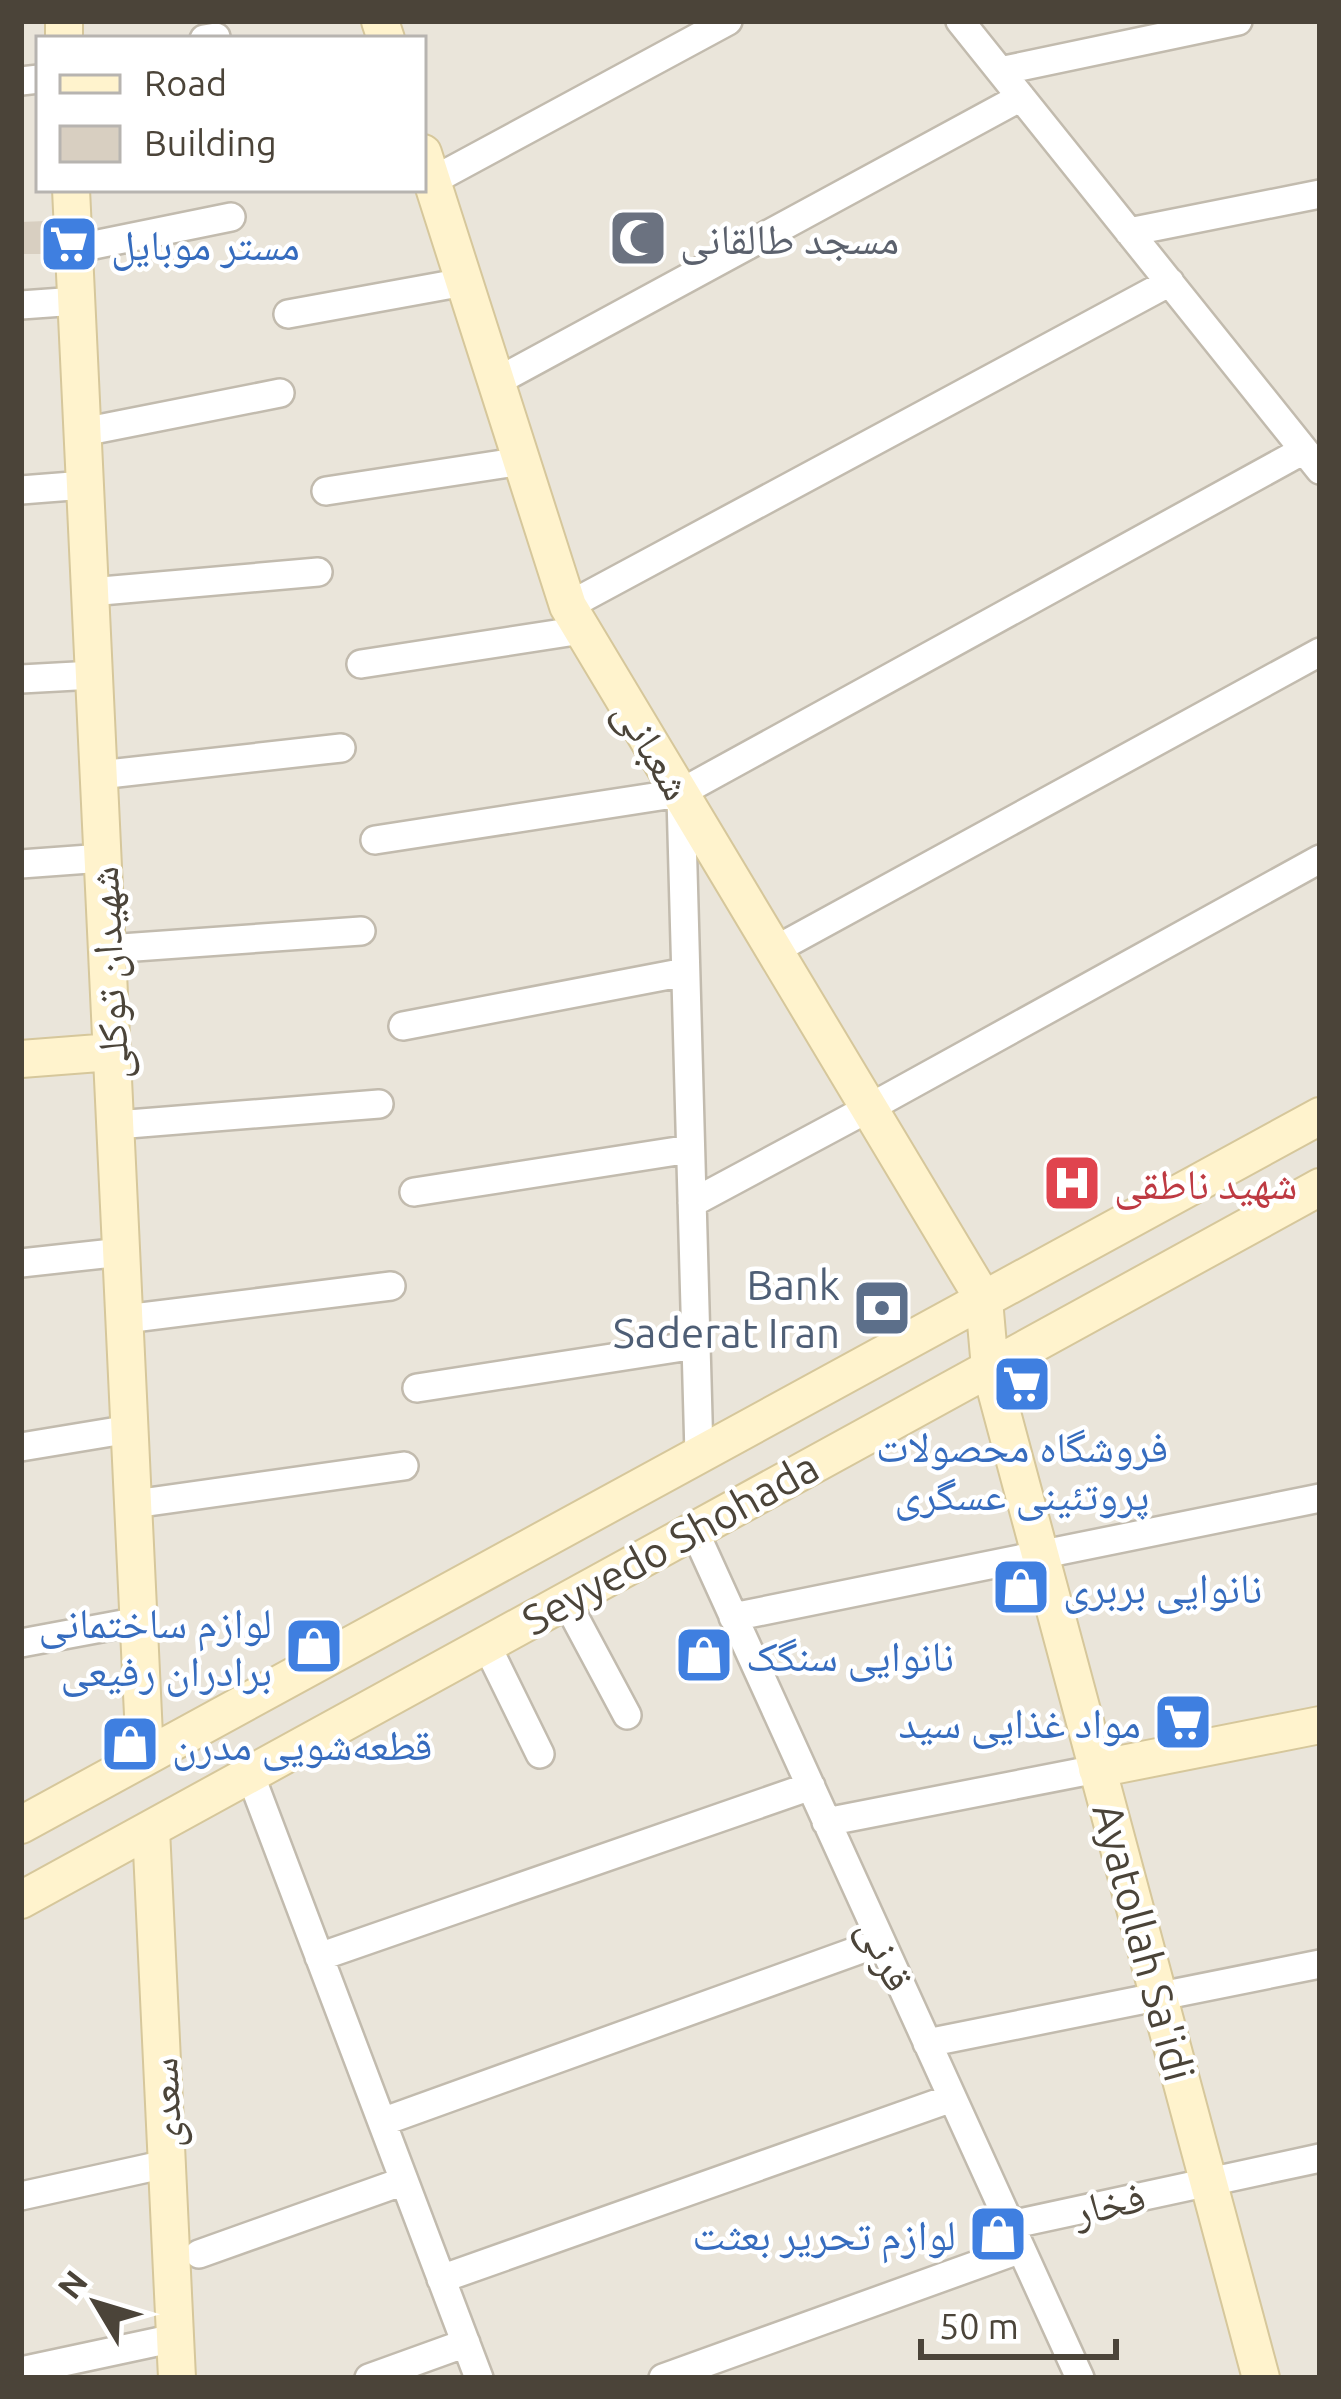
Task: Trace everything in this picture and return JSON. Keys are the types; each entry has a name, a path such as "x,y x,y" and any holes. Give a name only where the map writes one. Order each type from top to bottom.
{"street":[{"path":"428,167 728,21"},
{"path":"375,840 680,793 1312,460 960,21"},
{"path":"1000,71 1238,21"},
{"path":"496,382 1021,97"},
{"name":"شعبانی","path":"428,167 575,618 984,1300"},
{"name":"شهیدان توکلی","path":"71,192 146,1757"},
{"path":"1129,232 1320,194"},
{"path":"74,249 231,217"},
{"path":"289,314 464,282"},
{"path":"361,664 575,618 1170,282"},
{"path":"21,305 77,301"},
{"path":"83,432 280,393"},
{"path":"326,491 522,461"},
{"path":"21,490 86,485"},
{"path":"90,592 318,572"},
{"path":"775,950 1320,652"},
{"path":"21,679 94,675"},
{"path":"99,775 340,748"},
{"path":"680,793 699,1454 694,1530"},
{"path":"21,864 103,858"},
{"path":"692,1203 1320,859"},
{"path":"107,949 361,931"},
{"path":"403,1026 686,972"},
{"path":"21,1059 112,1052"},
{"path":"116,1125 379,1104"},
{"name":"Seyyedo Shohada","path":"21,1825 1320,1116"},
{"path":"414,1192 691,1149"},
{"name":"Seyyedo Shohada","path":"21,1900 1320,1186"},
{"path":"21,1262 122,1252"},
{"path":"125,1319 391,1286"},
{"name":"Ayatollah Sa'idi","path":"984,1300 990,1368 1261,2378"},
{"path":"417,1388 696,1345"},
{"path":"21,1447 130,1429"},
{"path":"134,1504 404,1466"},
{"path":"733,1617 1320,1498"},
{"name":"قرنی","path":"694,1530 1080,2378"},
{"path":"566,1601 627,1715"},
{"path":"21,1643 139,1621"},
{"path":"486,1644 540,1754"},
{"path":"826,1822 1320,1725"},
{"path":"250,1774 478,2378"},
{"path":"320,1957 811,1786"},
{"name":"سعدی","path":"151,1828 177,2378"},
{"path":"382,2122 881,1942"},
{"path":"928,2043 1320,1964"},
{"path":"441,2279 952,2098"},
{"name":"فخار","path":"663,2378 1016,2237 1208,2180 1320,2158"},
{"path":"21,2196 166,2164"},
{"path":"199,2254 404,2181"},
{"path":"21,2372 175,2338"},
{"path":"369,2378 466,2344"}],"shaded area":[{"path":"21,21 1320,21 1320,2378 21,2378"}],"building":[{"path":"45,221 46,254 21,254 21,222"}],"place":[{"name":"مسجد طالقانی","path":"638,238"},
{"name":"مستر موبایل","path":"69,244"},
{"name":"شهید ناطقی","path":"1072,1183"},
{"name":"Bank Saderat Iran","path":"882,1308"},
{"name":"فروشگاه محصولات پروتئینی عسگری","path":"1022,1384"},
{"name":"نانوایی بربری","path":"1021,1587"},
{"name":"لوازم ساختمانی برادران رفیعی","path":"314,1646"},
{"name":"نانوایی سنگک","path":"704,1655"},
{"name":"مواد غذایی سید","path":"1183,1722"},
{"name":"قطعه‌شویی مدرن","path":"130,1744"},
{"name":"لوازم تحریر بعثت","path":"998,2234"}]}
